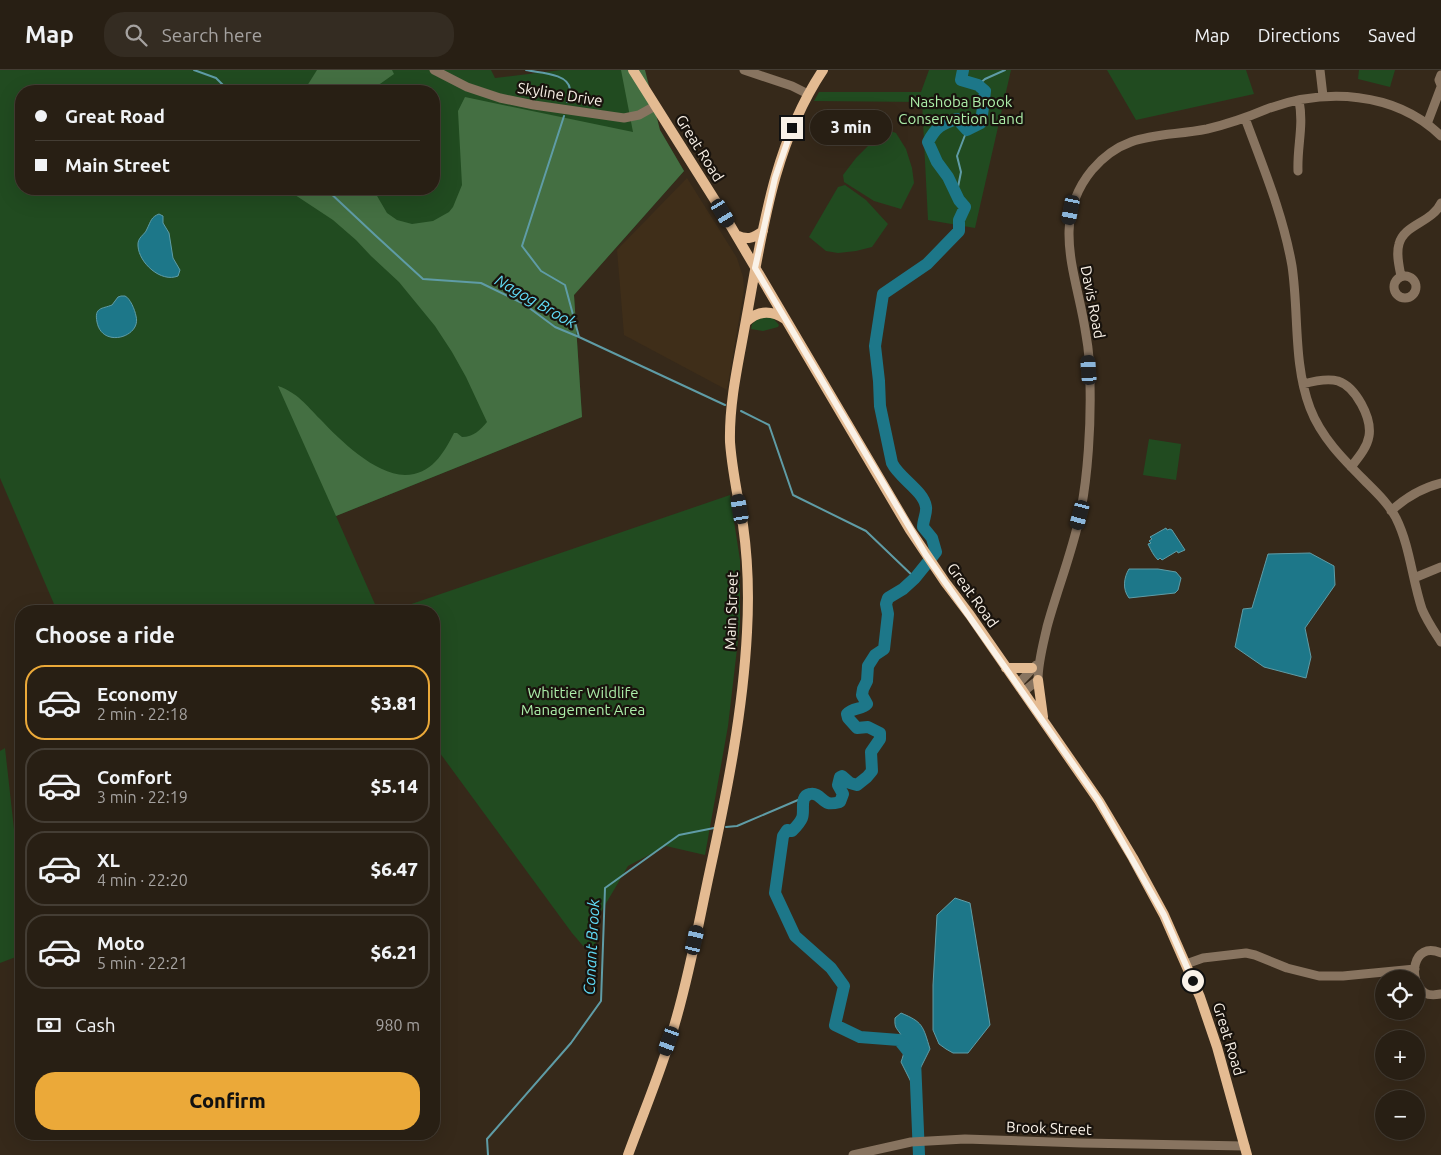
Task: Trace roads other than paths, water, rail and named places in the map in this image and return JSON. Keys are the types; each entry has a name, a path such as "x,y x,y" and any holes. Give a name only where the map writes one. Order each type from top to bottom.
{"main road":[{"name":"Great Road","path":"633,70 736,235 926,555 1044,720 1099,801 1133,858 1164,915 1203,1005 1246,1150"},
{"name":"Main Street","path":"628,1155 675,1025 720,826 742,684 748,630 748,568 732,460 730,430 733,395 755,268 780,162 791,129 822,70"},
{"path":"736,235 752,238 763,231"},
{"path":"746,322 751,317 763,312 775,313 785,318"},
{"path":"1006,668 1035,666"},
{"path":"1038,680 1044,720"}],"street":[{"name":"Skyline Drive","path":"434,70 477,91 548,107 624,118 639,115 655,106"},
{"path":"744,70 792,86 808,94"},
{"path":"1320,70 1323,96"},
{"path":"1426,124 1441,86 1439,81 1441,75"},
{"name":"Davis Road","path":"1021,688 1035,666 1080,515 1086,471 1090,384 1087,343 1070,257 1068,234 1071,210 1075,199 1093,169 1110,153 1130,142 1153,135 1210,128 1299,100 1323,96 1346,96 1371,100 1396,108 1426,124 1441,136"},
{"path":"1298,171 1298,148 1302,125 1299,100"},
{"path":"1245,118 1284,228 1294,281 1303,384 1310,410 1329,442 1351,467 1382,497 1391,510 1396,519 1422,610 1441,642"},
{"path":"1401,276 1398,253 1400,240 1408,230 1435,213 1441,203"},
{"path":"1303,384 1320,380 1338,381 1345,384 1360,403 1369,430 1368,438 1362,453 1351,467"},
{"path":"1391,510 1413,493 1441,483"},
{"path":"1414,578 1441,567"},
{"name":"Davis Road","path":"1035,666 1038,680"},
{"path":"1021,688 1038,680"},
{"path":"1441,953 1431,950 1424,952 1417,959 1415,969 1422,990 1429,994 1441,994"},
{"path":"1186,964 1203,958 1246,953 1293,970 1328,976 1415,969"},
{"name":"Brook Street","path":"853,1155 911,1142 965,1139 1246,1150"}],"water":[{"path":"159,214 163,216 163,223 169,233 173,258 180,270 178,276 165,277 158,274 147,265 139,252 140,238 153,218"},
{"path":"121,296 127,297 130,302 135,314 136,323 133,330 128,334 113,338 100,330 96,317 100,309 112,305"},
{"path":"1166,528 1167,530 1172,530 1185,550 1178,553 1177,551 1162,560 1160,558 1158,560 1148,544 1151,543 1149,541 1152,539 1150,537"},
{"path":"1310,553 1334,566 1335,585 1305,628 1311,657 1306,678 1264,667 1235,647 1243,609 1252,608 1268,554"},
{"path":"1129,569 1158,569 1176,572 1181,578 1178,590 1175,593 1129,598 1125,591 1124,583"},
{"path":"955,898 970,903 990,1025 968,1053 953,1053 946,1049 939,1044 933,1030 933,985 937,915"},
{"path":"901,1013 918,1022 926,1035 930,1049 914,1081 911,1082 901,1062 904,1053 904,1043 895,1025 895,1018"}],"waterway":[{"name":"Nagog Brook","path":"194,70 216,78 223,85"},
{"path":"526,70 552,75 564,80 570,89 567,102"},
{"path":"919,1155 915,1060 899,1040 860,1037 835,1025 844,986 831,968 795,936 775,893 783,836 787,830 792,831 801,820 803,801 807,795 818,795 828,803 840,802 843,794 838,785 840,777 842,776 850,783 857,785 872,771 871,752 880,739 880,733 868,727 857,728 848,718 847,714 867,704 862,695 863,689 867,681 868,666 875,655 884,649 888,614 886,604 888,598 903,589 915,578 936,552 932,538 923,527 926,509 924,501 921,495 895,469 892,463 880,406 875,346 883,294 927,264 959,231 959,220 965,207 937,162 928,142 936,129 951,121 957,119 967,130 981,123 985,91 978,85 961,80 963,70"},
{"path":"978,85 985,79 1005,70"},
{"path":"564,116 522,246 541,271 565,285 579,337"},
{"path":"957,192 961,172 957,156 967,130"},
{"name":"Nagog Brook","path":"332,195 423,279 481,283 524,304 555,327 725,405"},
{"name":"Nagog Brook","path":"741,411 769,425 793,495 866,531 915,578"},
{"name":"Conant Brook","path":"726,827 737,826 805,797"},
{"name":"Conant Brook","path":"488,1155 487,1139 571,1043 601,1001 605,888 679,835 714,828"}],"park label":[{"name":"Nashoba Brook Conservation Land","path":"961,110"},
{"name":"Whittier Wildlife Management Area","path":"583,700"}]}
